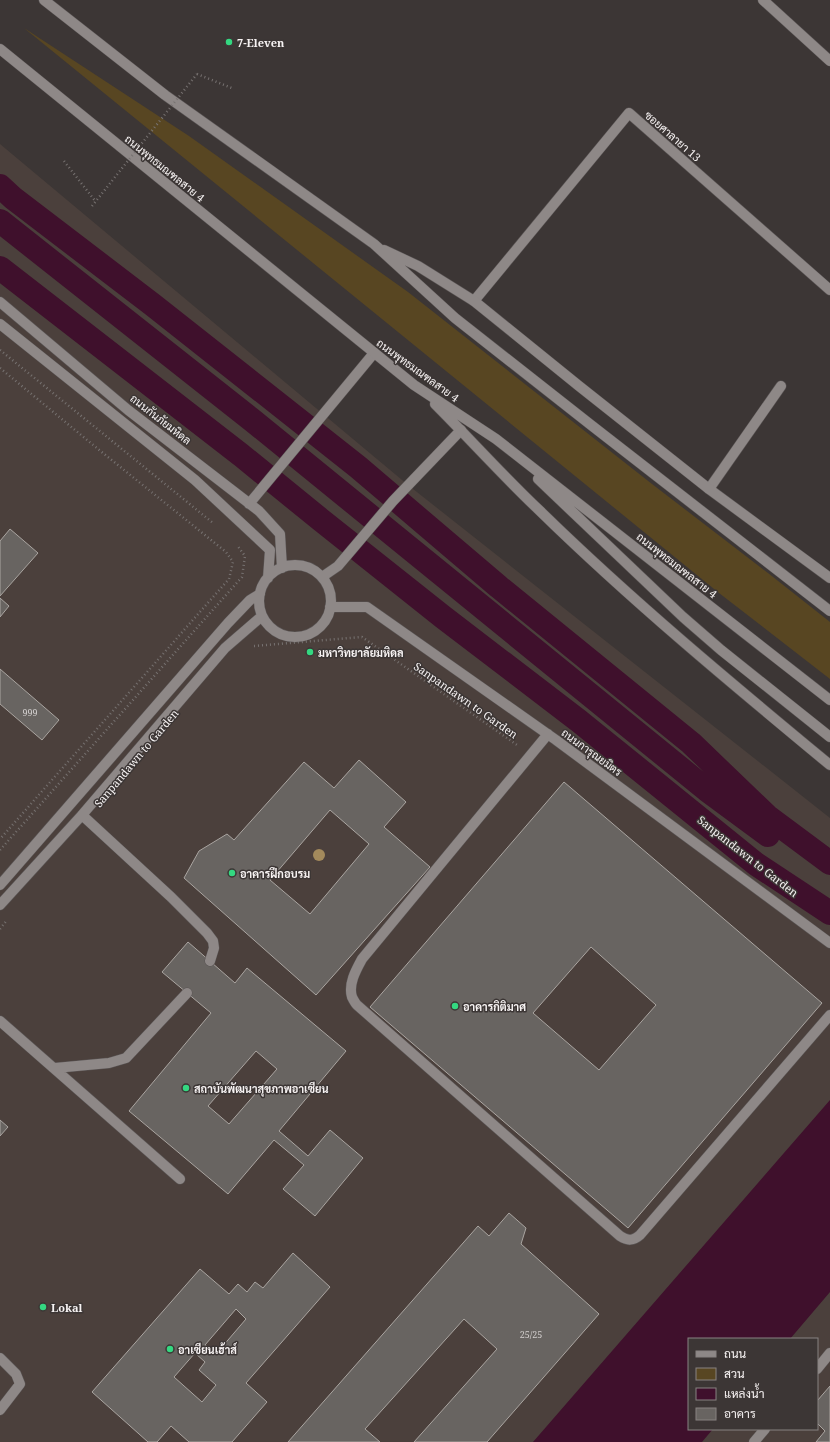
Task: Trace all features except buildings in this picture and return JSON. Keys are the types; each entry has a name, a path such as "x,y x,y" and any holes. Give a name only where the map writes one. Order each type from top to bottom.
{"main road":[{"path":"44,0 165,95 374,244 455,318 830,610"},
{"path":"763,0 830,61"},
{"name":"ถนนพุทธมณฑลสาย 4","path":"0,49 414,385 496,439 830,700"},
{"name":"ซอยศาลายา 13","path":"474,301 629,113 830,290"},
{"path":"374,244 418,266 474,301 578,386 709,489 830,578"},
{"name":"ถนนกันภัยมหิดล","path":"0,302 128,410 259,512 280,534 282,568"},
{"path":"0,324 195,480 270,550 268,578"},
{"path":"249,504 374,353"},
{"path":"414,385 462,430 538,509 618,585 700,657 830,765"},
{"path":"709,489 781,386"},
{"path":"322,577 338,566 350,554 393,501 462,430"},
{"path":"496,439 683,617 721,650 830,738"},
{"path":"295,566 307,567 322,577 330,594 330,607 327,618 320,627 310,634 299,637 288,636 277,632 268,625 262,616 259,605 260,594 264,583 268,578 282,568 295,566"},
{"path":"11,892 0,884 228,623 250,600 260,594"},
{"name":"ถนนการุณยมิตร","path":"330,607 367,607 548,734 830,943"},
{"path":"0,905 82,815 225,648 262,616"},
{"path":"548,734 362,959 355,973 352,986 352,997 357,1005 620,1236 630,1240 634,1240 640,1234 830,1015"},
{"path":"82,815 159,886 207,933 213,941 214,948 210,961"},
{"path":"55,1068 109,1063 126,1058 187,993"},
{"path":"0,1021 180,1179"},
{"path":"818,1368 830,1354"},
{"path":"0,1358 16,1374 20,1384 1,1405"},
{"path":"754,1442 764,1430"}],"path":[{"path":"92,206 197,74 234,89"},
{"path":"64,161 96,202"},
{"path":"0,350 215,524"},
{"path":"0,368 226,552 233,562 229,579 0,839"},
{"path":"0,850 242,577 245,556 237,544"},
{"name":"Sanpandawn to Garden","path":"254,646 362,637 530,754"},
{"path":"0,929 10,917"}],"shaded area":[{"name":"มหาวิทยาลัยมหิดล","path":"0,144 408,485 830,818 830,1442 0,1442"}],"green space":[{"path":"24,28 189,136 408,292 830,622 830,679 719,593"}],"water":[{"path":"830,1100 830,1292 791,1338 688,1338 688,1430 712,1430 702,1442 533,1442"}],"waterway":[{"path":"0,186 13,198 153,305 358,467 499,587 691,743 767,816 830,863"},
{"path":"0,221 252,420 707,790 768,835"},
{"path":"0,268 241,455 443,617 579,721 756,864 830,913"}],"place":[{"name":"7-Eleven","path":"229,42"},
{"name":"มหาวิทยาลัยมหิดล","path":"310,652"},
{"name":"อาคารฝึกอบรม","path":"232,873"},
{"name":"อาคารกิติมาศ","path":"455,1006"},
{"name":"สถาบันพัฒนาสุขภาพอาเซียน","path":"186,1088"},
{"name":"Lokal","path":"43,1307"},
{"name":"อาเซียนเฮ้าส์","path":"170,1349"}]}
